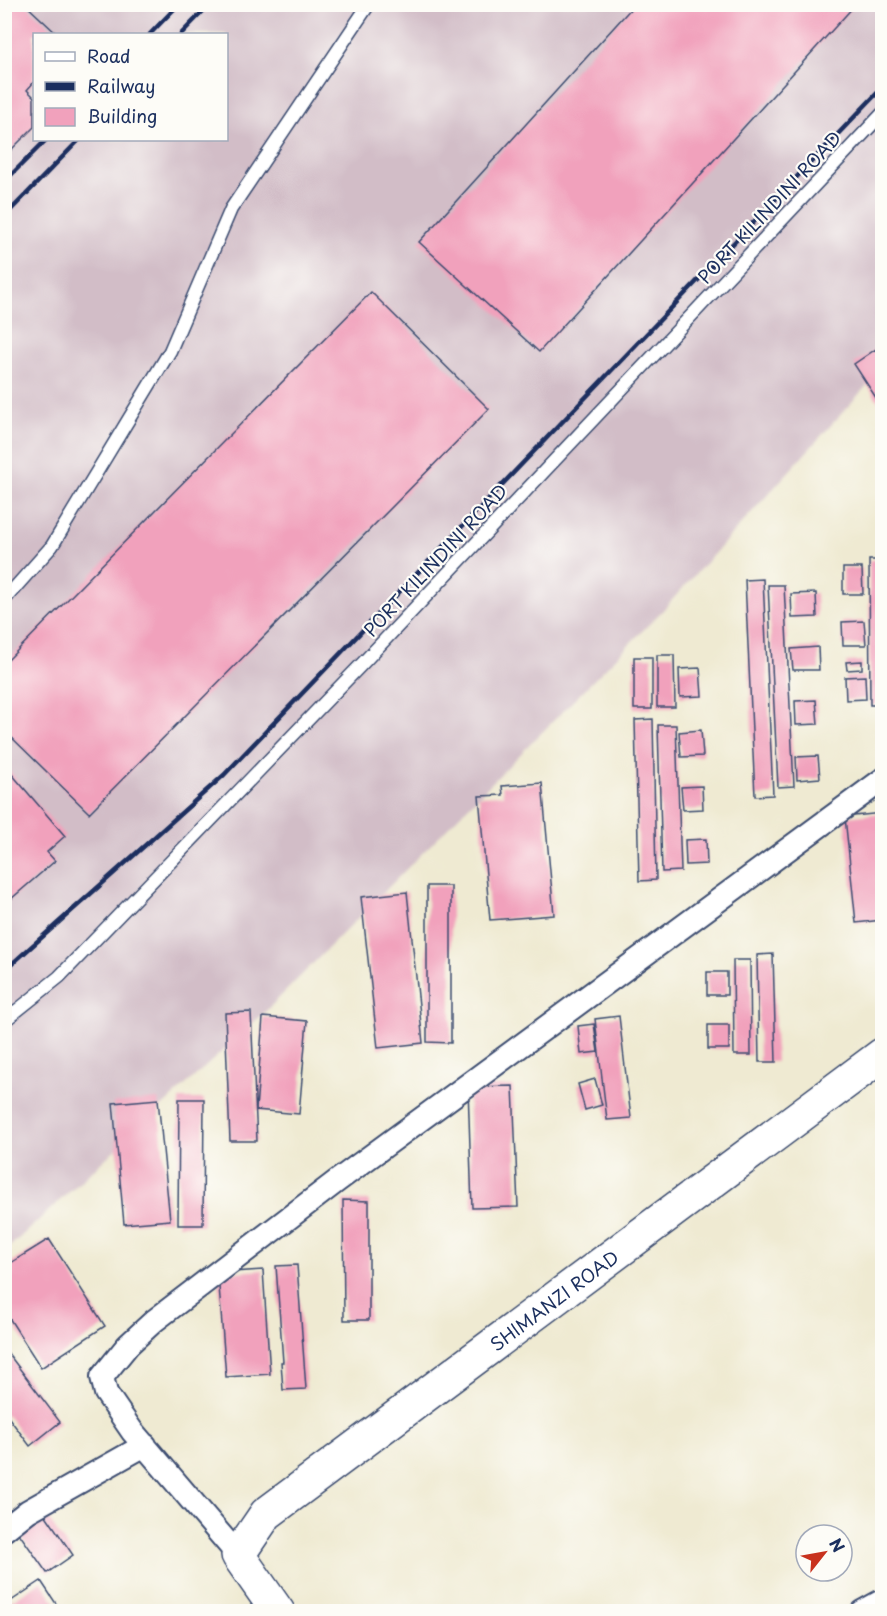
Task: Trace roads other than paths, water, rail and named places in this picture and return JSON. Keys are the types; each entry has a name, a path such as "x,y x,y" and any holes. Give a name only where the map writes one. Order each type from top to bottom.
{"main road":[{"name":"SHIMANZI ROAD","path":"238,1555 266,1514 882,1055"},
{"path":"238,1555 278,1611"}],"street":[{"path":"238,1555 145,1445 106,1392 102,1377 139,1333 337,1181 882,780"},
{"path":"4,1530 28,1511 145,1445"},
{"path":"862,1611 882,1601"}],"lane":[{"path":"4,600 52,546 170,351 231,209 369,4"},
{"name":"PORT KILINDINI ROAD","path":"4,1021 59,977 92,944 360,666 882,114"}],"railway":[{"path":"151,33 179,4"},
{"path":"182,33 210,4"},
{"path":"4,971 224,775 882,88"},
{"path":"4,182 45,141"},
{"path":"4,217 78,141"}]}
